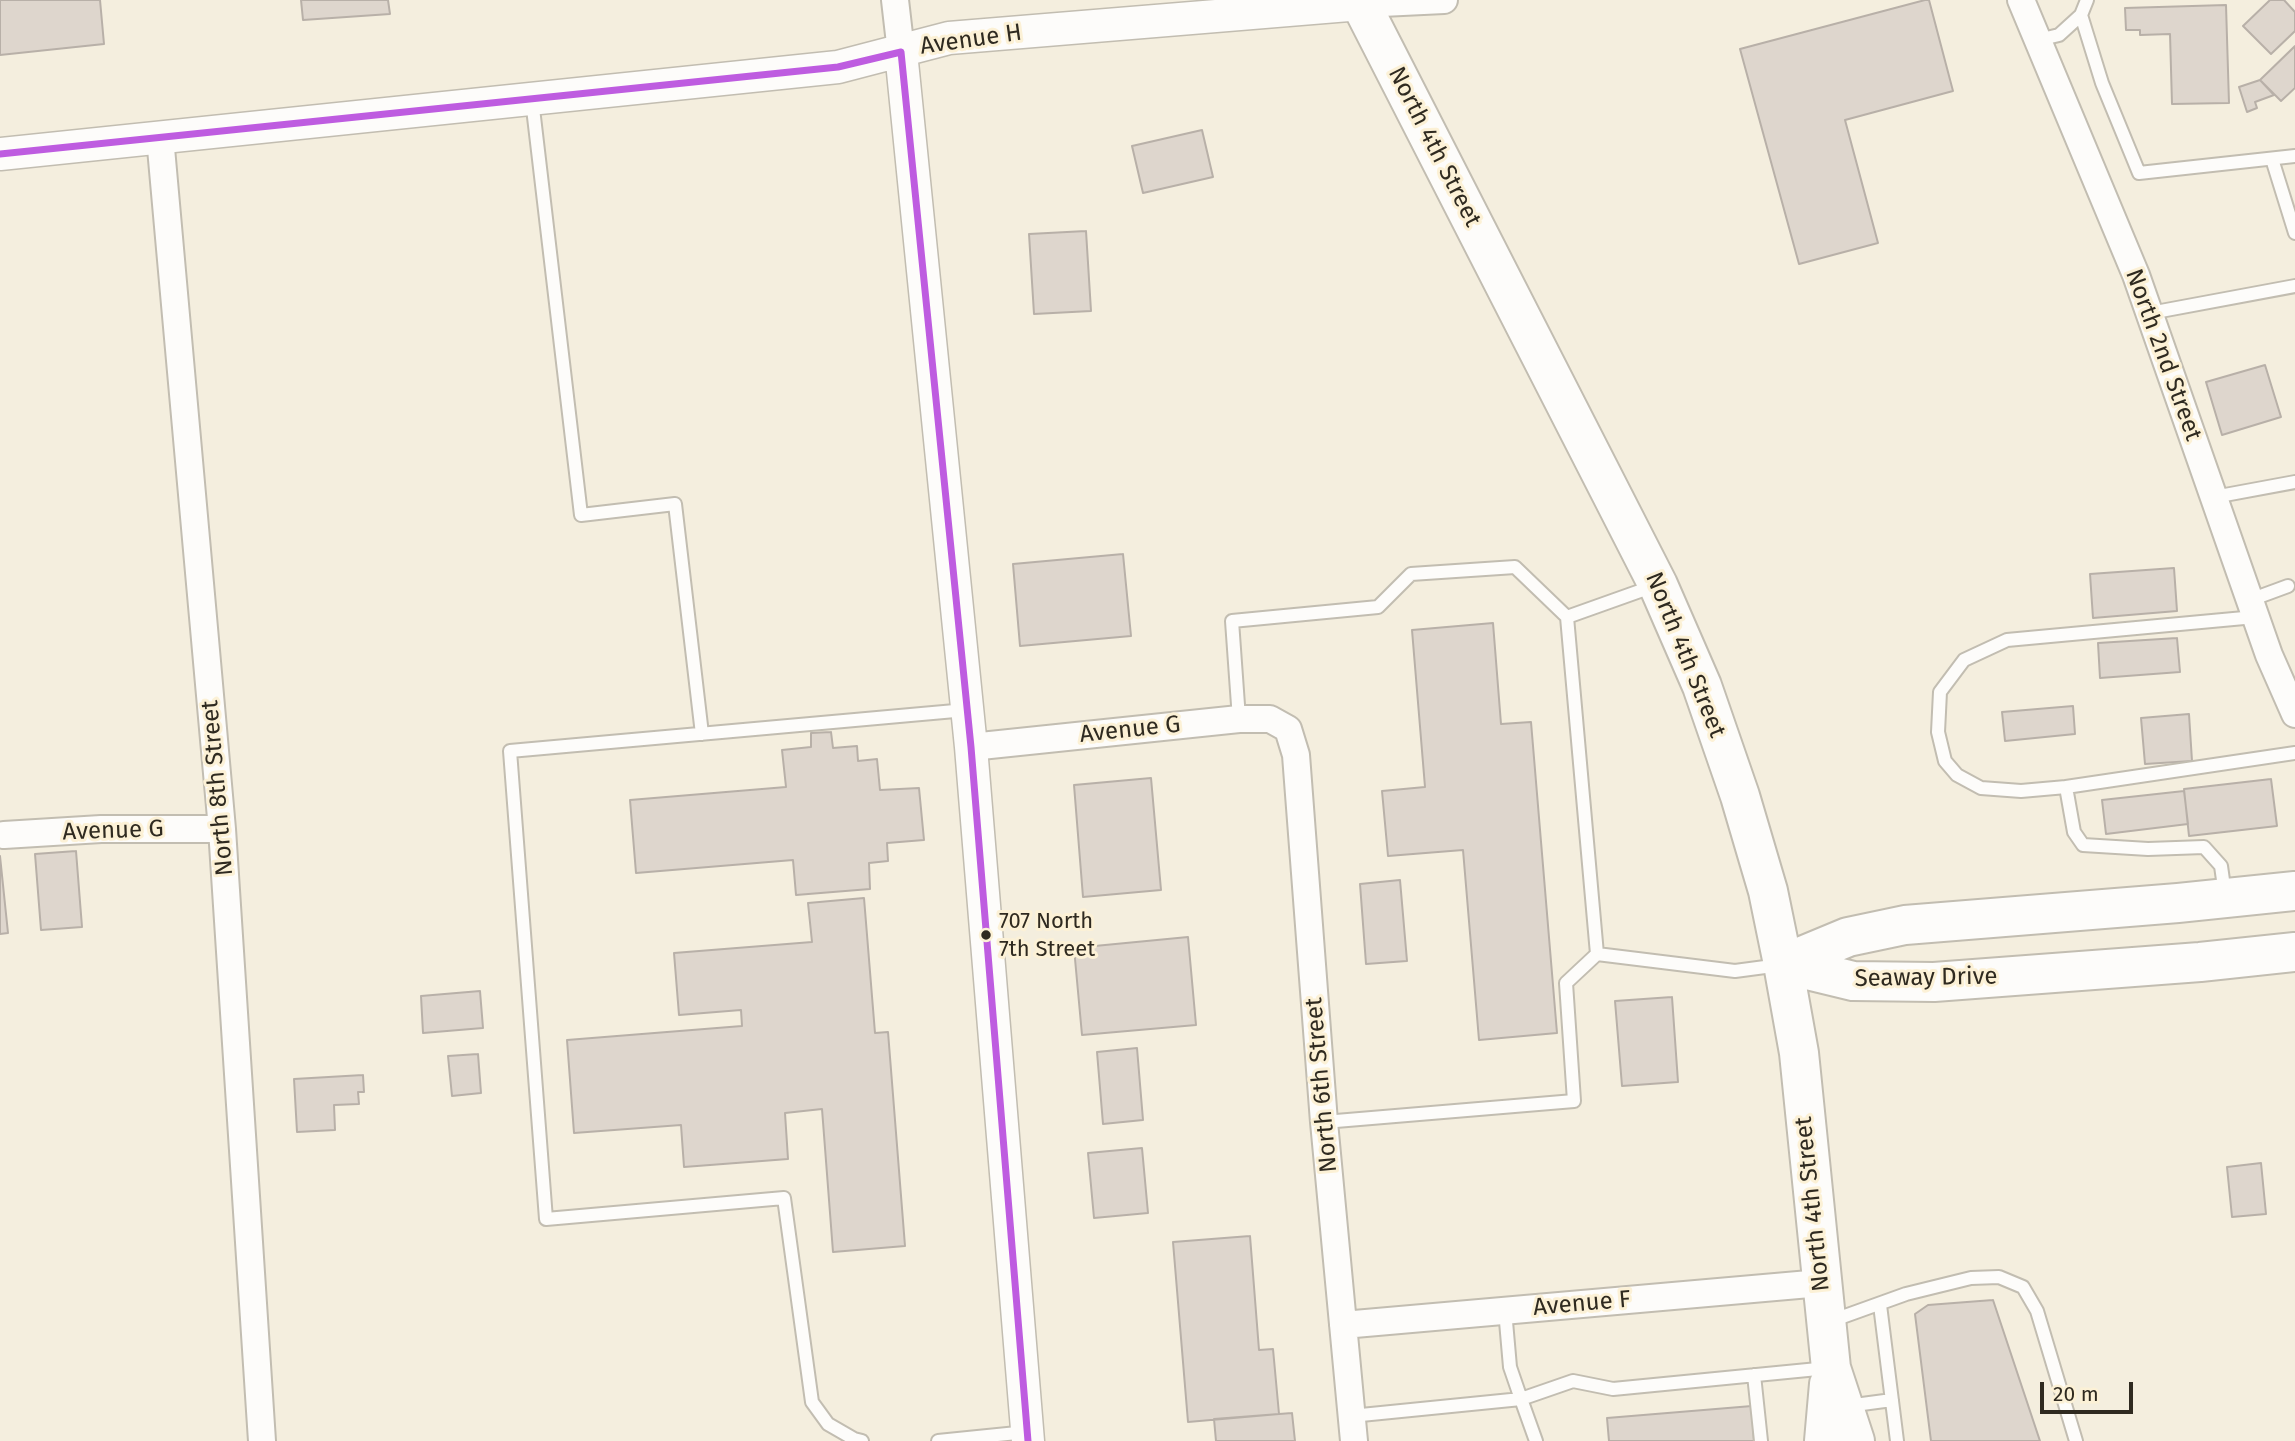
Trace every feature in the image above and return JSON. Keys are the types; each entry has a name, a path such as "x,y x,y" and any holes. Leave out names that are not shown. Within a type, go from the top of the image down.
{"main road":[{"name":"North 4th Street","path":"1360,2 1658,585 1702,686 1740,796 1768,891 1799,1052 1831,1368 1849,1424"},
{"name":"Seaway Drive","path":"1783,964 1848,937 1905,925 2295,891"},
{"name":"Seaway Drive","path":"1783,964 1853,981 1934,982 2295,952"},
{"name":"North 4th Street","path":"1824,1441 1831,1368"}],"street":[{"path":"895,0 971,747 1028,1437"},
{"name":"Avenue H","path":"0,154 838,67 949,38 1250,7 1444,0"},
{"name":"North 2nd Street","path":"2021,0 2136,275 2252,609 2294,711"},
{"name":"North 8th Street","path":"160,137 222,828 262,1441"},
{"name":"Avenue G","path":"971,747 1239,719 1270,719 1288,729"},
{"name":"North 6th Street","path":"1288,729 1296,755 1324,1122 1353,1428"},
{"name":"Avenue G","path":"4,835 101,829 222,828"},
{"name":"Avenue F","path":"1343,1325 1821,1283"}],"lane":[{"path":"2038,40 2059,35 2081,15 2087,0"},
{"path":"2081,15 2102,83 2139,173 2295,156"},
{"path":"532,99 581,515 675,504 702,734"},
{"path":"2272,159 2295,233"},
{"path":"2150,313 2295,286"},
{"path":"2214,497 2295,482"},
{"path":"1239,719 1232,621 1378,607 1411,574 1515,567 1566,617 1597,954"},
{"path":"1566,617 1658,585"},
{"path":"2288,586 2252,609 2007,640 1964,660 1940,692 1938,732 1945,761 1957,775 1981,789 2021,791 2066,787 2295,753"},
{"path":"863,1441 854,1439 828,1424 812,1402 784,1198 546,1219 510,751 967,710"},
{"path":"2066,787 2074,832 2083,845 2148,849 2204,847 2221,866 2226,898"},
{"path":"1597,954 1735,971 1783,964"},
{"path":"1324,1122 1574,1101 1566,983 1597,954"},
{"path":"1825,1323 1906,1294 1971,1278 1999,1277 2022,1287 2036,1311 2076,1441"},
{"path":"1880,1305 1897,1441"},
{"path":"1505,1310 1510,1367 1536,1441"},
{"path":"1353,1428 1521,1399 1573,1381 1612,1389 1831,1368"},
{"path":"1755,1375 1761,1441"},
{"path":"1849,1424 1892,1400"},
{"path":"938,1441 1028,1437"}],"building":[{"path":"0,0 100,0 104,44 0,55"},
{"path":"301,0 388,0 390,14 303,20"},
{"path":"1929,0 1953,91 1845,120 1878,243 1799,264 1740,49"},
{"path":"2270,0 2284,0 2295,12 2295,31 2271,54 2243,26"},
{"path":"2226,5 2229,103 2172,104 2170,34 2140,35 2140,30 2126,30 2125,8"},
{"path":"2295,46 2295,88 2281,101 2260,80"},
{"path":"2260,80 2274,95 2255,102 2257,108 2247,112 2239,87"},
{"path":"1202,130 1213,177 1143,193 1132,146"},
{"path":"1086,231 1091,311 1034,314 1029,234"},
{"path":"2265,365 2281,417 2222,435 2206,382"},
{"path":"1123,554 1131,636 1020,646 1013,564"},
{"path":"2174,568 2177,611 2093,618 2090,574"},
{"path":"1493,623 1501,724 1531,722 1557,1033 1479,1040 1463,850 1388,856 1382,791 1425,787 1412,630"},
{"path":"2177,638 2180,672 2100,678 2098,643"},
{"path":"2073,706 2075,734 2005,741 2002,712"},
{"path":"2189,714 2192,761 2145,764 2141,718"},
{"path":"831,732 833,748 857,746 858,761 877,759 880,790 919,788 924,840 887,843 888,861 869,863 870,889 796,895 793,860 636,873 630,800 786,787 782,750 811,747 811,733"},
{"path":"1151,778 1161,890 1083,897 1074,785"},
{"path":"2271,779 2277,826 2189,836 2184,789"},
{"path":"2184,791 2188,824 2106,834 2102,800"},
{"path":"76,851 82,927 41,930 35,854"},
{"path":"0,856 8,933 0,934"},
{"path":"1400,880 1407,961 1366,964 1360,884"},
{"path":"864,898 875,1033 888,1032 905,1246 833,1252 822,1109 785,1113 788,1159 684,1167 681,1125 574,1133 567,1040 742,1026 741,1010 679,1015 674,953 812,942 808,903"},
{"path":"1188,937 1196,1025 1082,1035 1074,948"},
{"path":"480,991 483,1028 423,1033 421,996"},
{"path":"1672,997 1678,1082 1622,1086 1615,1001"},
{"path":"1137,1048 1143,1120 1103,1124 1097,1052"},
{"path":"478,1054 481,1093 452,1096 448,1056"},
{"path":"363,1075 364,1092 358,1092 359,1104 334,1105 335,1130 297,1132 294,1079"},
{"path":"1142,1148 1148,1213 1094,1218 1088,1153"},
{"path":"2261,1163 2266,1214 2232,1217 2227,1167"},
{"path":"1250,1236 1259,1350 1273,1349 1279,1414 1188,1422 1173,1242"},
{"path":"1993,1300 2040,1441 1931,1441 1915,1314 1928,1305"},
{"path":"1752,1406 1754,1441 1609,1441 1607,1418"},
{"path":"1292,1413 1295,1441 1216,1441 1214,1419"}],"transit line":[{"path":"0,154 838,67 901,52 971,747 1028,1441"}],"place":[{"name":"707 North 7th Street","path":"986,935"}]}
